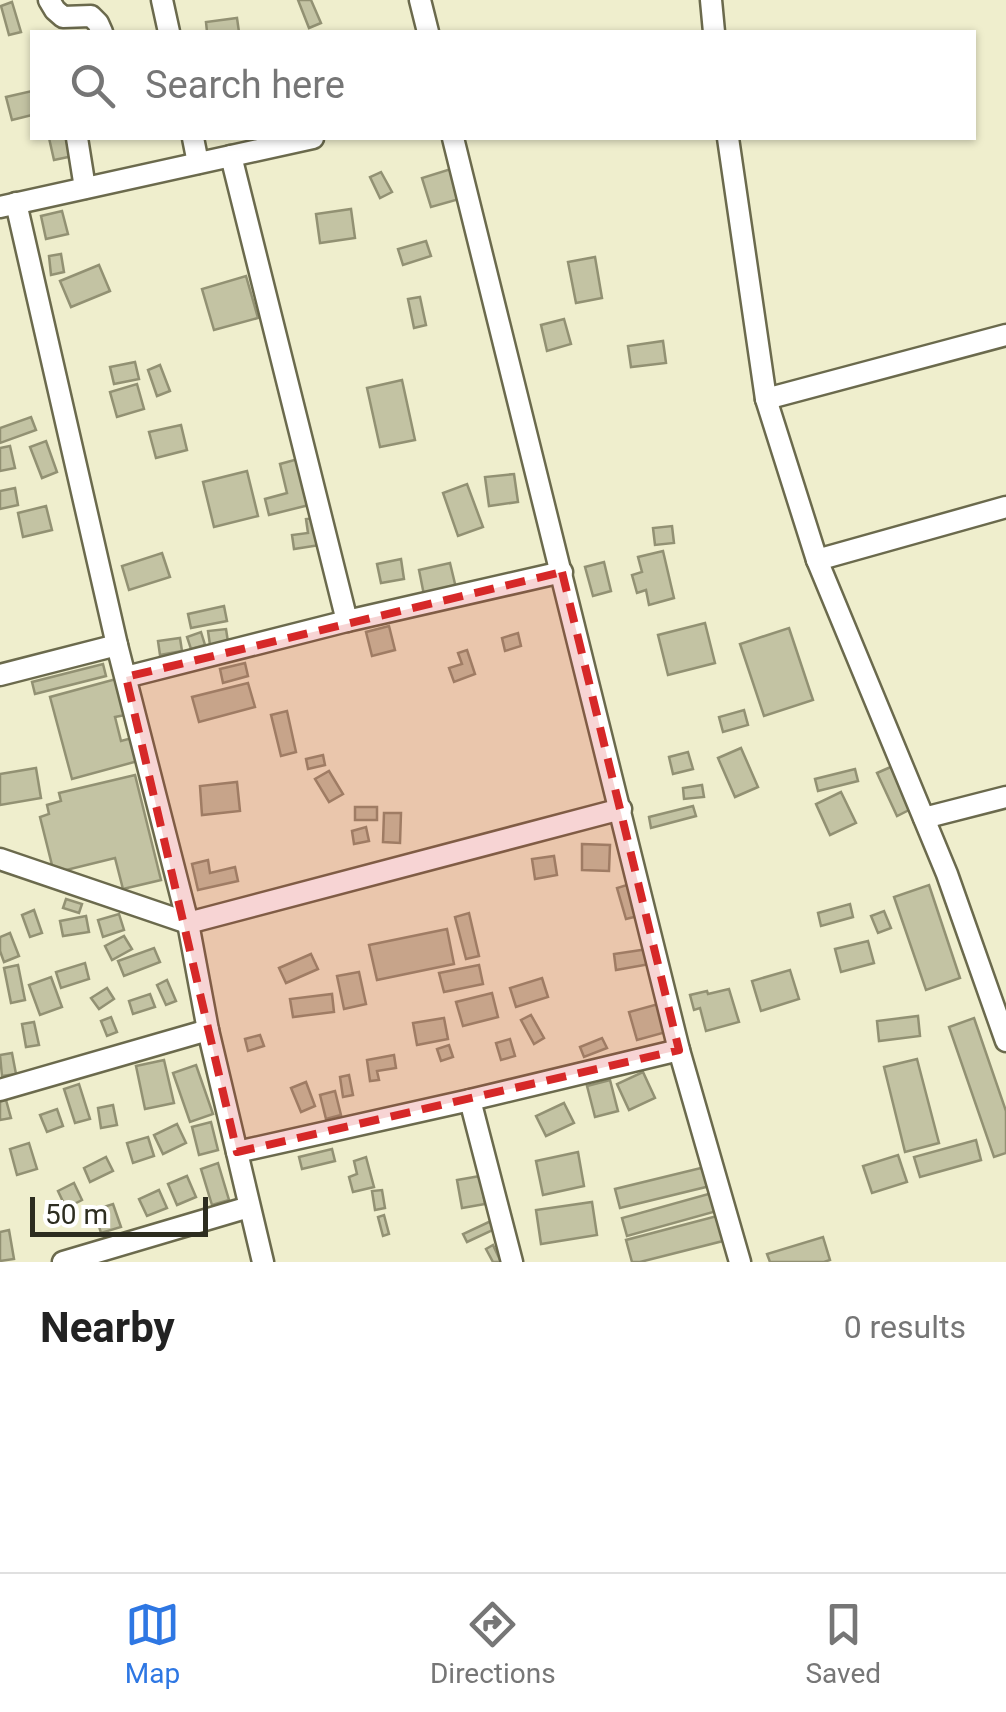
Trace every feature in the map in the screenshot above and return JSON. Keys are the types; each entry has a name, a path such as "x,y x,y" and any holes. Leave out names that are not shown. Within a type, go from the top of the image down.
{"street":[{"path":"49,0 62,17 90,16 101,30"},
{"path":"162,0 169,30"},
{"path":"420,0 428,30"},
{"path":"710,0 714,30"},
{"path":"78,140 84,188"},
{"path":"192,140 198,162"},
{"path":"263,1262 208,1030 188,923 8,205 304,140"},
{"path":"454,140 679,1050 740,1262"},
{"path":"728,140 766,399 818,560 948,874 1006,1040"},
{"path":"231,156 346,621"},
{"path":"766,399 1006,336"},
{"path":"818,560 1006,507"},
{"path":"126,677 562,572"},
{"path":"0,674 117,645"},
{"path":"924,818 1006,797"},
{"path":"0,859 188,923 621,808"},
{"path":"0,1090 208,1030"},
{"path":"237,1152 679,1050"},
{"path":"470,1100 512,1262"},
{"path":"63,1262 249,1207"}],"highlighted area":[{"path":"562,572 679,1050 237,1152 126,677"}],"building":[{"path":"298,0 311,0 321,23 309,28"},
{"path":"12,2 21,32 9,35 1,6"},
{"path":"237,18 239,30 207,30 206,22"},
{"path":"30,91 30,116 12,120 6,97"},
{"path":"49,140 69,140 73,156 54,160"},
{"path":"454,168 463,198 431,207 422,178"},
{"path":"381,172 392,192 380,198 370,177"},
{"path":"351,209 355,238 320,243 316,214"},
{"path":"62,211 68,234 46,239 41,216"},
{"path":"426,241 431,256 403,265 398,249"},
{"path":"61,254 64,272 51,275 49,256"},
{"path":"595,257 602,298 576,303 568,262"},
{"path":"99,265 110,291 71,307 60,281"},
{"path":"246,276 258,318 214,330 202,289"},
{"path":"420,297 426,325 414,328 408,299"},
{"path":"564,319 571,344 547,351 541,325"},
{"path":"663,341 666,363 631,367 628,346"},
{"path":"135,362 139,379 114,384 110,367"},
{"path":"160,365 170,391 157,396 148,370"},
{"path":"402,380 415,440 380,447 367,388"},
{"path":"137,384 144,409 117,417 110,392"},
{"path":"31,417 36,430 0,443 0,428"},
{"path":"181,425 187,450 156,458 149,432"},
{"path":"46,441 57,472 42,478 30,447"},
{"path":"10,446 15,468 0,471 0,448"},
{"path":"298,459 309,505 269,515 265,499 287,493 280,464"},
{"path":"247,471 258,516 214,527 203,482"},
{"path":"514,474 518,502 489,506 485,477"},
{"path":"467,484 483,527 458,536 443,493"},
{"path":"15,488 18,505 0,509 0,491"},
{"path":"46,506 52,530 23,537 18,513"},
{"path":"316,518 320,545 294,549 292,535 308,533 306,519"},
{"path":"672,526 674,543 655,545 653,528"},
{"path":"663,551 674,598 649,605 646,590 637,593 632,575 642,572 638,557"},
{"path":"162,553 170,577 129,590 122,566"},
{"path":"401,559 404,579 381,583 377,564"},
{"path":"604,562 611,591 593,596 585,567"},
{"path":"450,563 456,588 424,595 419,570"},
{"path":"224,606 227,621 191,628 188,614"},
{"path":"705,623 715,663 668,675 658,635"},
{"path":"389,626 395,650 372,656 366,632"},
{"path":"789,628 813,700 764,716 740,644"},
{"path":"226,629 228,642 210,645 208,631"},
{"path":"201,632 205,645 191,649 187,637"},
{"path":"518,633 521,646 505,651 502,638"},
{"path":"180,638 182,651 160,655 158,641"},
{"path":"467,650 475,674 454,682 449,668 462,664 458,653"},
{"path":"245,663 248,676 223,683 220,669"},
{"path":"103,664 106,676 35,694 32,682"},
{"path":"116,679 125,715 115,717 121,741 132,738 138,761 72,779 50,697"},
{"path":"248,683 255,707 199,722 192,697"},
{"path":"744,710 748,725 723,732 719,717"},
{"path":"287,711 296,752 281,756 271,715"},
{"path":"741,748 758,787 735,797 718,758"},
{"path":"688,752 693,769 673,774 669,757"},
{"path":"323,755 325,765 308,769 306,759"},
{"path":"893,766 913,808 897,816 877,773"},
{"path":"36,768 41,798 0,805 0,774"},
{"path":"855,769 858,781 818,791 815,779"},
{"path":"329,771 343,794 329,802 315,779"},
{"path":"135,775 161,880 123,889 115,858 54,873 40,817 49,814 47,805 61,801 59,793"},
{"path":"237,782 240,811 202,815 200,786"},
{"path":"702,785 704,797 684,799 683,788"},
{"path":"841,792 856,823 830,835 816,804"},
{"path":"693,806 696,816 651,828 649,817"},
{"path":"355,807 377,807 377,820 355,820"},
{"path":"384,813 401,813 400,843 383,842"},
{"path":"366,827 369,841 354,844 352,831"},
{"path":"582,844 610,845 609,871 582,870"},
{"path":"554,856 557,875 535,879 532,859"},
{"path":"208,860 210,873 235,867 238,881 198,890 192,864"},
{"path":"630,884 638,916 626,919 617,888"},
{"path":"929,885 960,978 926,990 894,897"},
{"path":"66,899 82,904 79,913 63,908"},
{"path":"850,904 853,917 821,926 818,913"},
{"path":"34,910 42,933 30,937 22,915"},
{"path":"884,911 891,928 878,933 871,916"},
{"path":"469,913 479,956 466,959 455,917"},
{"path":"119,914 124,930 103,937 98,920"},
{"path":"86,916 89,932 63,936 60,921"},
{"path":"447,929 454,964 377,980 369,945"},
{"path":"10,933 19,956 4,962 0,937"},
{"path":"124,936 132,949 112,960 105,946"},
{"path":"868,941 874,963 841,972 835,949"},
{"path":"154,948 160,962 124,976 118,961"},
{"path":"648,949 650,964 616,970 614,954"},
{"path":"311,954 318,969 286,983 279,968"},
{"path":"85,963 89,979 61,988 56,972"},
{"path":"18,965 25,1000 11,1003 4,968"},
{"path":"479,965 483,984 444,992 439,973"},
{"path":"790,970 799,999 761,1011 752,981"},
{"path":"359,972 366,1004 344,1009 337,976"},
{"path":"51,977 62,1007 40,1015 29,985"},
{"path":"542,978 548,997 516,1007 510,988"},
{"path":"167,980 176,1001 166,1005 157,985"},
{"path":"107,988 114,999 99,1009 91,998"},
{"path":"729,989 739,1022 706,1031 700,1008 694,1010 690,995"},
{"path":"492,993 498,1017 463,1026 456,1002"},
{"path":"150,994 155,1007 133,1014 129,1001"},
{"path":"332,994 334,1012 293,1017 290,999"},
{"path":"662,1003 670,1031 637,1040 629,1012"},
{"path":"531,1015 544,1038 534,1044 521,1020"},
{"path":"918,1016 920,1036 879,1041 877,1021"},
{"path":"111,1017 117,1032 107,1036 101,1021"},
{"path":"444,1018 448,1039 417,1045 413,1023"},
{"path":"974,1018 1006,1111 1006,1153 994,1157 949,1027"},
{"path":"34,1022 39,1045 26,1047 22,1024"},
{"path":"260,1035 264,1046 248,1051 245,1039"},
{"path":"602,1038 607,1048 584,1057 580,1047"},
{"path":"510,1039 515,1056 501,1060 496,1043"},
{"path":"449,1045 453,1057 441,1061 437,1049"},
{"path":"12,1053 16,1074 2,1076 0,1055"},
{"path":"394,1055 396,1068 377,1071 379,1080 370,1081 367,1060"},
{"path":"917,1059 939,1143 905,1152 884,1067"},
{"path":"164,1060 174,1103 145,1109 136,1066"},
{"path":"196,1065 213,1114 190,1122 173,1073"},
{"path":"643,1072 655,1098 629,1110 617,1084"},
{"path":"349,1075 353,1095 343,1097 340,1077"},
{"path":"610,1080 618,1111 595,1117 587,1086"},
{"path":"306,1082 315,1106 301,1112 291,1088"},
{"path":"79,1084 90,1119 75,1123 64,1089"},
{"path":"335,1091 341,1115 326,1119 320,1095"},
{"path":"6,1100 11,1118 0,1120 0,1101"},
{"path":"564,1103 574,1123 546,1136 536,1116"},
{"path":"113,1105 117,1125 101,1128 98,1108"},
{"path":"57,1109 63,1126 47,1132 40,1115"},
{"path":"211,1122 218,1150 199,1155 192,1127"},
{"path":"177,1124 186,1143 163,1154 154,1135"},
{"path":"148,1137 154,1156 133,1163 127,1143"},
{"path":"976,1140 981,1160 920,1177 914,1157"},
{"path":"29,1143 37,1169 17,1175 10,1149"},
{"path":"332,1149 335,1161 302,1169 299,1157"},
{"path":"578,1152 584,1186 543,1195 536,1161"},
{"path":"898,1155 907,1182 872,1193 863,1166"},
{"path":"106,1157 113,1171 90,1182 84,1168"},
{"path":"366,1157 374,1187 353,1192 349,1177 357,1174 354,1161"},
{"path":"218,1163 229,1200 212,1205 201,1169"},
{"path":"705,1167 710,1186 620,1208 615,1189"},
{"path":"187,1176 196,1197 177,1205 168,1184"},
{"path":"480,1176 485,1204 462,1208 457,1180"},
{"path":"74,1183 82,1200 66,1208 58,1191"},
{"path":"159,1190 167,1208 147,1216 139,1199"},
{"path":"382,1190 385,1208 375,1210 372,1191"},
{"path":"712,1193 717,1211 627,1236 622,1218"},
{"path":"592,1202 597,1235 541,1244 536,1210"},
{"path":"113,1204 121,1227 101,1233 94,1210"},
{"path":"384,1215 389,1234 383,1236 378,1217"},
{"path":"717,1216 723,1241 632,1262 626,1240"},
{"path":"491,1221 495,1229 467,1242 463,1234"},
{"path":"9,1230 14,1259 0,1261 0,1232"},
{"path":"823,1237 830,1260 770,1262 767,1254"},
{"path":"493,1245 501,1262 493,1262 486,1249"}]}
